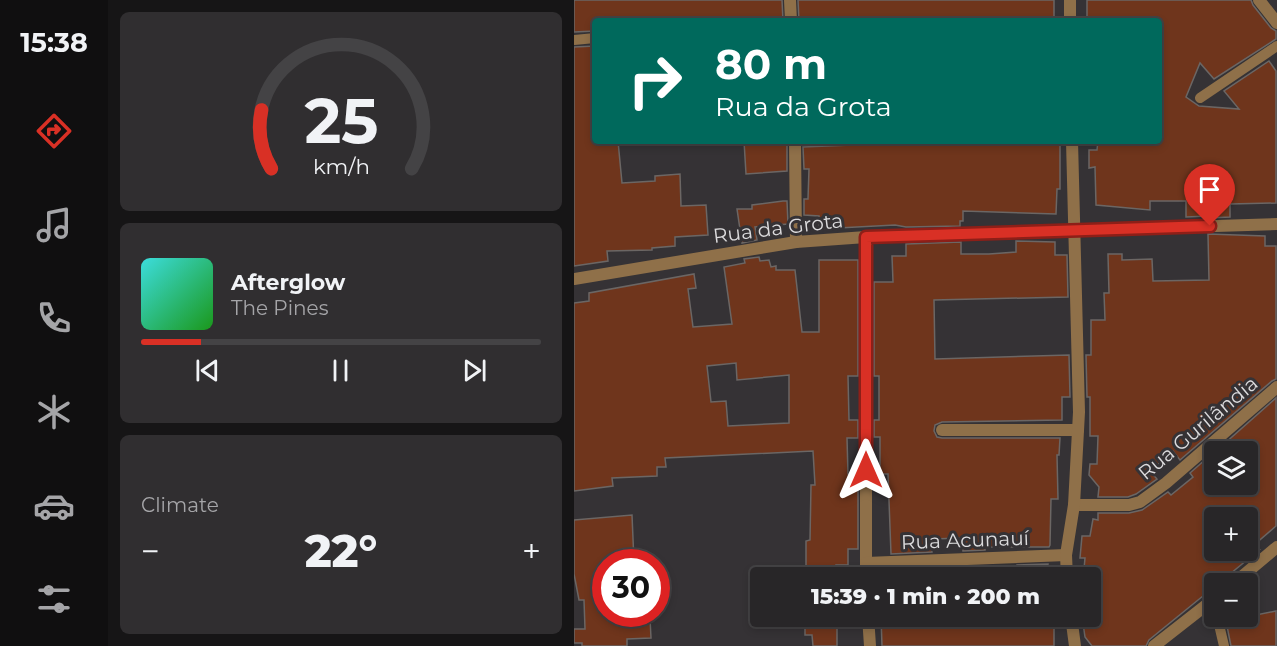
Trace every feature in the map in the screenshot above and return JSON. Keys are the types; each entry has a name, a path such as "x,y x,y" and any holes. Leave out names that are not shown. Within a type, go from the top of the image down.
{"street":[{"path":"790,0 790,18"},
{"path":"1070,0 1070,18"},
{"path":"1259,0 1276,21"},
{"path":"795,144 796,242"},
{"path":"1067,567 1066,555 1074,505 1078,430 1076,230 1072,144"},
{"name":"Rua da Grota","path":"574,279 796,242 866,237 1276,224"},
{"path":"866,237 866,567"},
{"name":"Rua Gurilândia","path":"1074,505 1129,505 1140,502 1166,483 1276,387"},
{"path":"942,430 1078,430"},
{"path":"1246,573 1276,547"},
{"name":"Rua Acunauí","path":"866,563 1066,555"},
{"path":"1153,646 1204,608"},
{"path":"869,627 870,646"},
{"path":"1072,627 1075,646"}],"lane":[{"path":"574,40 592,38"},
{"path":"1200,98 1276,46"},
{"path":"1220,627 1224,646"}],"building":[{"path":"574,0 782,0 783,18 592,18 592,31 574,32"},
{"path":"798,0 1054,0 1054,18 799,18"},
{"path":"1087,0 1251,0 1271,28 1276,31 1276,39 1214,79 1200,63 1186,97 1199,106 1239,109 1224,91 1269,61 1276,71 1276,203 1230,204 1230,217 1208,218 1208,216 1186,217 1186,201 1150,201 1150,210 1096,205 1095,167 1089,168 1089,150 1097,150 1098,144 1162,144 1162,18 1087,18"},
{"path":"592,46 592,144 618,144 622,183 655,181 655,176 680,174 681,206 706,205 708,235 675,237 675,246 652,248 652,250 607,251 608,261 574,266 574,47"},
{"path":"744,144 787,144 787,171 746,174"},
{"path":"878,144 1060,144 1060,189 1057,189 1056,214 963,211 963,221 960,221 960,226 906,227 895,225 819,229 819,216 804,215 804,199 808,199 809,169 804,169 803,147"},
{"path":"787,201 788,224 755,227 757,240 742,243 737,209 752,209 752,205"},
{"path":"1208,234 1265,236 1265,246 1276,246 1276,379 1180,460 1173,451 1150,471 1157,479 1136,494 1128,497 1098,497 1099,487 1089,475 1090,464 1097,464 1098,436 1090,436 1090,397 1087,397 1086,355 1091,355 1091,320 1105,320 1104,293 1109,293 1108,254 1122,254 1122,260 1152,259 1153,281 1209,280"},
{"path":"1016,241 1055,242 1055,255 1067,255 1068,297 934,300 935,359 1069,355 1070,397 1062,397 1062,420 942,422 935,425 934,431 937,437 942,438 1060,438 1059,455 1057,455 1058,499 1051,499 1050,545 1049,547 985,547 985,550 963,551 962,538 932,539 932,552 891,554 888,474 880,474 880,437 874,437 874,420 879,420 879,376 874,376 874,282 893,282 892,256 906,256 906,244 961,242 961,254 989,254 1016,252"},
{"path":"759,257 760,261 769,260 771,267 776,266 776,270 795,270 802,332 819,332 819,260 858,260 858,376 848,376 849,420 858,420 858,438 847,438 848,474 858,474 858,549 848,549 848,565 806,567 806,541 810,540 811,485 815,485 813,451 665,458 666,467 657,467 657,476 612,478 613,486 574,491 574,303 589,301 589,293 694,274 696,288 688,289 693,327 732,324 724,267 745,263 744,259","holes":["736,363 737,380 789,375 789,423 728,426 726,401 711,402 707,366"]},
{"path":"1276,398 1276,526 1258,541 1258,507 1204,507 1204,561 1246,561 1231,573 1204,573 1204,595 1149,640 1146,646 1092,646 1085,637 1084,627 1101,627 1101,567 1084,567 1085,558 1080,558 1082,536 1090,536 1093,519 1098,520 1098,513 1129,513 1142,510 1168,492 1171,495 1193,477 1190,473 1204,461 1204,495 1258,495 1258,441 1227,441"},
{"path":"632,515 633,549 592,549 592,627 650,627 651,638 627,639 627,646 582,646 582,643 574,643 574,629 585,629 584,600 579,600 574,574 574,520"},
{"path":"1048,564 1048,567 1017,567 1017,565"},
{"path":"1276,611 1276,646 1231,646 1227,627 1258,627 1258,615"},
{"path":"805,627 837,627 837,646 813,646 812,635 805,635"},
{"path":"881,627 1054,627 1054,646 882,646"}],"route":[{"path":"866,470 866,237 1210,226"}]}
